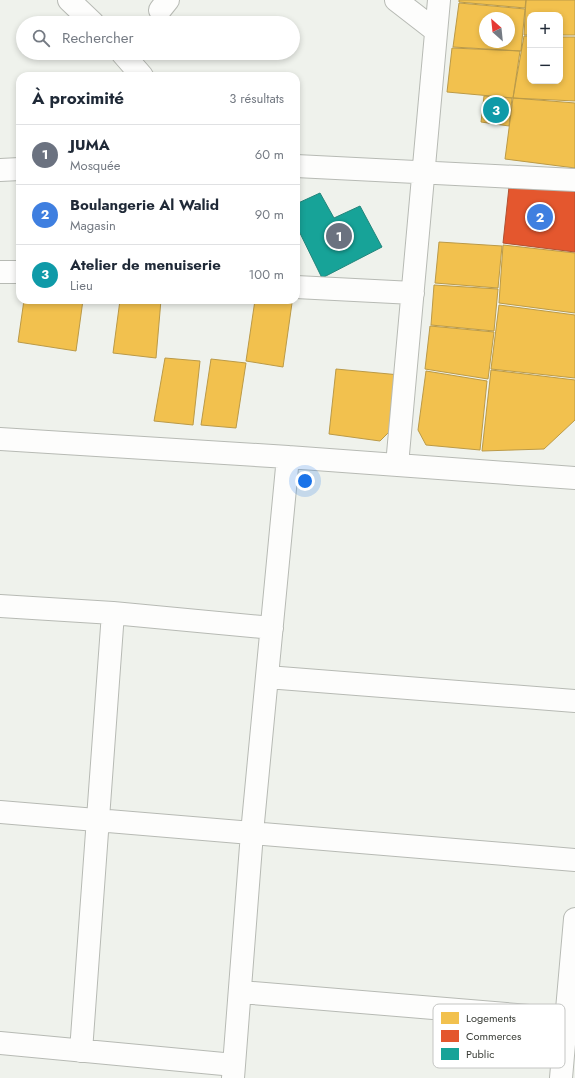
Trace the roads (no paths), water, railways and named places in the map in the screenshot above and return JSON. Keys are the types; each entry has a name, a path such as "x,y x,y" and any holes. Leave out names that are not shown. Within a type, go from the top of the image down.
{"street":[{"path":"69,0 86,16"},
{"path":"396,0 436,31"},
{"path":"397,465 439,0"},
{"path":"128,60 139,72"},
{"path":"300,166 575,180"},
{"path":"0,170 16,169"},
{"path":"0,272 16,272"},
{"path":"300,287 413,293"},
{"path":"0,439 288,457 575,478"},
{"path":"0,1044 81,1051 233,1071 252,833 288,457"},
{"path":"0,606 112,613 272,628"},
{"path":"81,1051 112,613"},
{"path":"267,677 575,701"},
{"path":"0,812 575,860"},
{"path":"566,1065 566,1019 575,919"},
{"path":"240,992 433,1008"}],"place":[{"name":"Atelier de menuiserie","path":"496,110"},
{"name":"Boulangerie Al Walid","path":"540,217"},
{"name":"JUMA","path":"339,236"}]}
